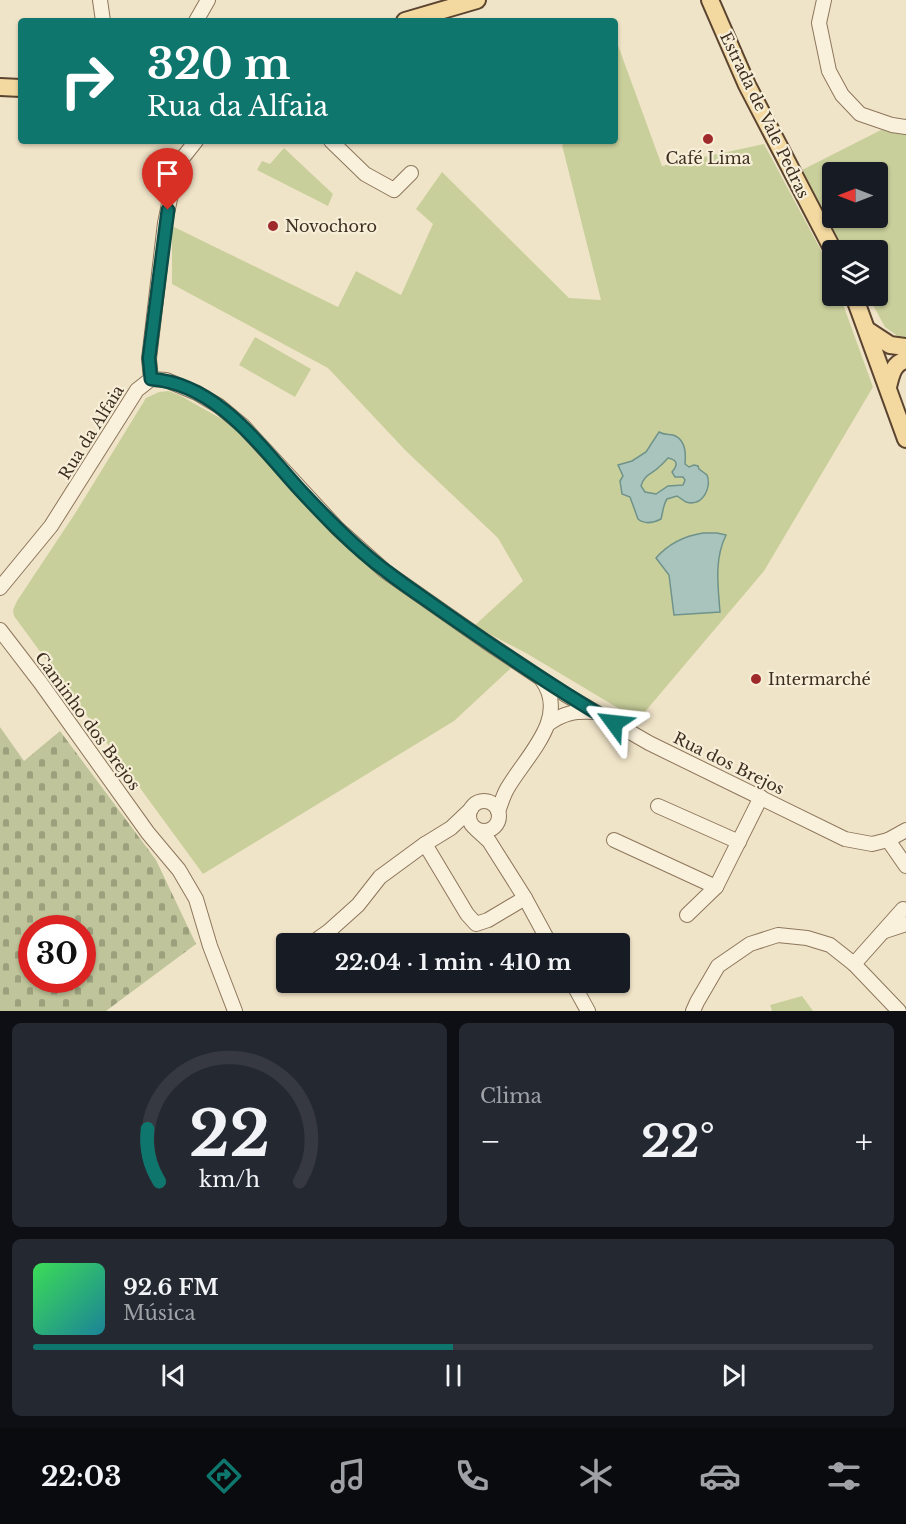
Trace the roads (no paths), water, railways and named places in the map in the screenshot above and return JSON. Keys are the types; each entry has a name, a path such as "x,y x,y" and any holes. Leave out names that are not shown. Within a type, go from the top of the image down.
{"main road":[{"path":"415,18 477,0"},
{"name":"Estrada de Vale Pedras","path":"713,3 747,86 828,240"},
{"path":"0,87 18,88"},
{"path":"858,306 906,439"},
{"path":"867,330 890,345 906,347"},
{"path":"888,387 893,369 906,360"}],"street":[{"path":"100,0 103,18"},
{"path":"198,18 208,0"},
{"path":"824,0 819,23 829,70 842,95 860,114 892,125 906,127"},
{"path":"151,379 149,358 165,223 177,165 194,144"},
{"path":"334,144 365,174 394,190 411,173"},
{"name":"Rua da Alfaia","path":"0,588 51,526 137,390 151,379"},
{"name":"Rua dos Brejos","path":"151,379 166,380 197,393 219,406 243,426 337,528 385,571 566,695 649,743 845,839 872,844 888,840 906,830"},
{"name":"Caminho dos Brejos","path":"0,630 148,833 210,946 235,1011"},
{"path":"539,676 548,688 556,713"},
{"path":"476,830 485,832 490,830 498,818 506,790 556,713 557,701 566,695"},
{"path":"556,713 576,711 597,713"},
{"path":"326,933 358,905 380,877 451,828 526,761"},
{"path":"687,915 716,887 761,797"},
{"path":"504,864 496,807 489,802 475,805 469,815 469,821 489,841 544,933"},
{"path":"658,806 739,842"},
{"path":"614,840 716,887"},
{"path":"888,840 906,866"},
{"path":"425,844 467,914 476,924 488,920 525,898"},
{"path":"854,964 905,910"},
{"path":"885,931 906,924"},
{"path":"693,1011 718,966 750,944 778,935 807,938 830,945 854,964 899,1011"},
{"path":"578,993 588,1011"}],"water":[{"path":"659,432 677,437 683,443 685,464 689,467 698,466 707,475 708,485 705,495 692,503 677,496 667,499 661,519 649,523 638,519 630,497 622,494 620,481 623,476 618,465 632,461 646,452","holes":["668,458 676,463 672,472 675,477 683,477 685,480 683,485 668,486 656,494 645,492 641,486 645,479"]},
{"path":"703,533 726,535 718,563 720,612 674,615 669,575 656,558 677,541"}],"place":[{"name":"Café Lima","path":"708,139"},
{"name":"Novochoro","path":"273,226"},
{"name":"Intermarché","path":"756,679"}]}
